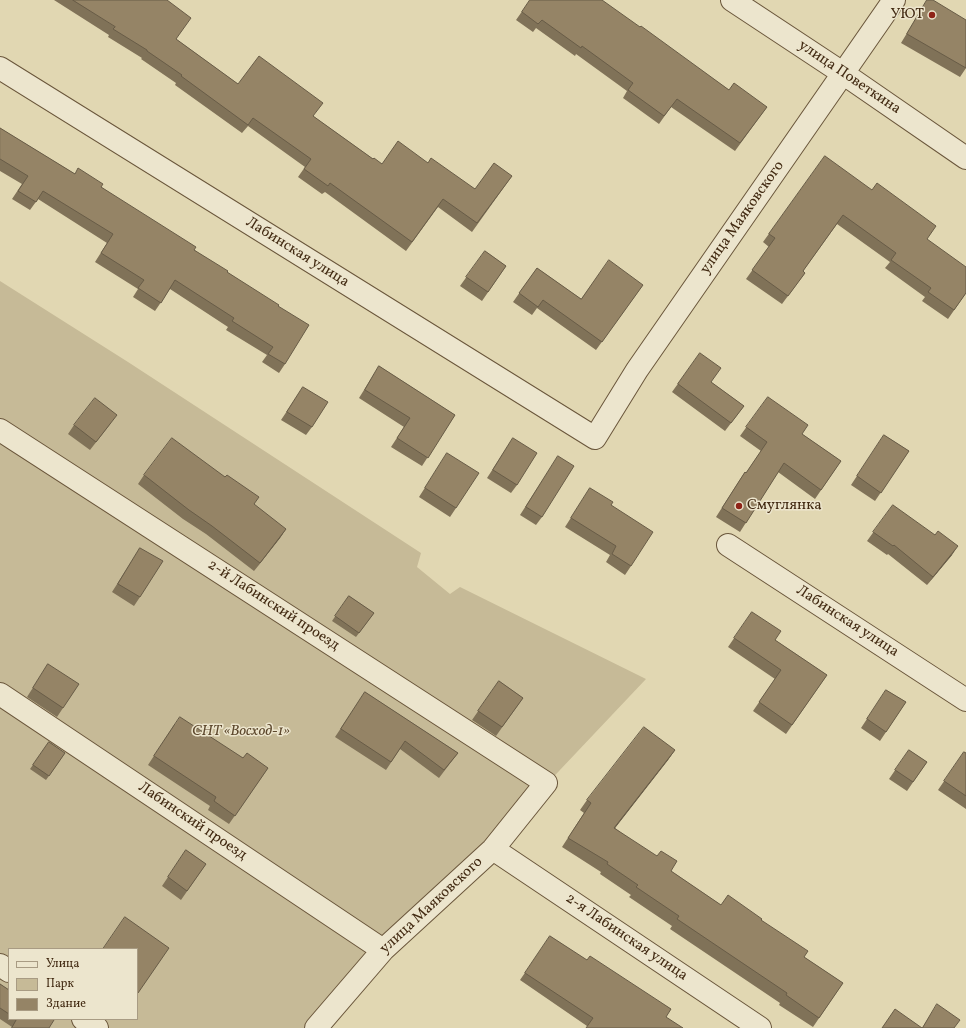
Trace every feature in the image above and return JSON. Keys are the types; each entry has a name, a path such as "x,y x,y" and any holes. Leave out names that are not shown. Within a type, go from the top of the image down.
{"street":[{"name":"улица Поветкина","path":"732,0 844,74 966,158"},
{"name":"улица Маяковского","path":"595,438 637,370 894,0"},
{"name":"Лабинская улица","path":"0,68 595,438"},
{"name":"2-й Лабинский проезд","path":"0,430 546,783"},
{"name":"Лабинская улица","path":"728,545 966,700"},
{"name":"Лабинский проезд","path":"0,694 383,950"},
{"name":"улица Маяковского","path":"316,1028 383,950 493,849 546,783"},
{"name":"2-я Лабинская улица","path":"493,849 760,1028"},
{"path":"85,1020 97,1028"}],"green space":[{"name":"СНТ «Восход-1»","path":"0,281 128,362 421,553 417,567 450,594 460,587 646,679 316,1028 0,1028"}],"building":[{"path":"73,0 167,0 191,18 176,39 238,84 259,56 323,103 313,116 382,164 398,141 428,163 431,158 475,189 494,163 512,176 477,223 443,199 412,242 330,183 328,186 304,169 311,159 253,118 248,125 147,50 113,29 115,27"},
{"path":"530,0 602,0 640,27 641,26 729,90 734,83 767,107 740,143 677,99 664,116 628,90 633,83 582,46 581,48 542,20 538,24 522,12"},
{"path":"927,0 933,0 966,20 966,68 907,34"},
{"path":"0,128 75,174 78,168 103,184 101,187 196,247 194,250 309,325 285,364 268,354 273,347 232,321 234,318 175,280 161,303 138,288 144,280 101,253 113,234 43,191 36,202 18,191 28,176 0,159"},
{"path":"825,156 872,190 877,183 936,226 927,239 966,267 966,293 954,310 928,292 931,288 891,260 896,253 843,215 803,271 805,273 788,296 752,270 775,238 769,234"},
{"path":"485,251 506,266 488,292 466,277"},
{"path":"609,260 643,285 602,342 543,300 538,307 519,293 537,268 581,299"},
{"path":"700,353 721,368 711,382 744,406 731,423 678,384"},
{"path":"379,366 455,415 428,458 397,438 410,418 365,390"},
{"path":"303,387 328,402 312,427 287,412"},
{"path":"768,397 808,425 802,434 841,461 821,490 784,463 746,523 722,508 745,472 746,473 767,442 746,427"},
{"path":"95,398 117,415 96,442 74,425"},
{"path":"884,435 909,451 881,493 857,476"},
{"path":"172,438 225,477 227,475 259,497 254,504 286,529 260,563 144,475"},
{"path":"513,438 537,453 517,485 493,470"},
{"path":"447,453 479,473 456,508 425,488"},
{"path":"558,456 574,466 542,517 526,507"},
{"path":"590,488 613,502 611,505 653,532 631,566 612,554 616,546 571,518"},
{"path":"893,505 935,535 938,531 958,546 933,577 894,545 893,546 873,532"},
{"path":"140,548 163,561 140,597 118,584"},
{"path":"349,596 374,613 359,633 335,616"},
{"path":"752,612 781,631 775,640 827,675 792,725 759,702 781,670 734,638"},
{"path":"48,664 79,684 63,708 33,688"},
{"path":"499,681 523,698 502,727 478,711"},
{"path":"886,690 906,702 886,732 867,719"},
{"path":"365,692 458,753 444,770 405,741 391,762 341,729"},
{"path":"180,717 243,758 247,753 268,768 235,816 214,801 216,797 154,756"},
{"path":"644,727 675,750 614,828 657,856 661,851 677,861 671,871 721,905 728,895 762,919 761,920 808,951 804,957 843,983 819,1018 786,995 787,993 677,919 679,916 636,887 638,885 607,864 608,862 568,838 591,803 587,800"},
{"path":"49,742 65,753 49,776 33,765"},
{"path":"909,750 927,762 913,782 895,770"},
{"path":"964,752 966,753 966,796 944,781"},
{"path":"186,850 206,864 187,891 168,877"},
{"path":"125,917 169,948 138,993 138,948 104,948"},
{"path":"550,936 587,960 590,956 671,1009 666,1017 683,1028 586,1028 593,1018 525,973"},
{"path":"0,984 8,989 8,1013 0,1008"},
{"path":"937,1004 960,1020 954,1028 922,1028"},
{"path":"895,1009 922,1028 882,1028"},
{"path":"16,1020 54,1020 49,1028 12,1028"}],"place":[{"name":"УЮТ","path":"932,15"},
{"name":"Смуглянка","path":"739,506"}]}
